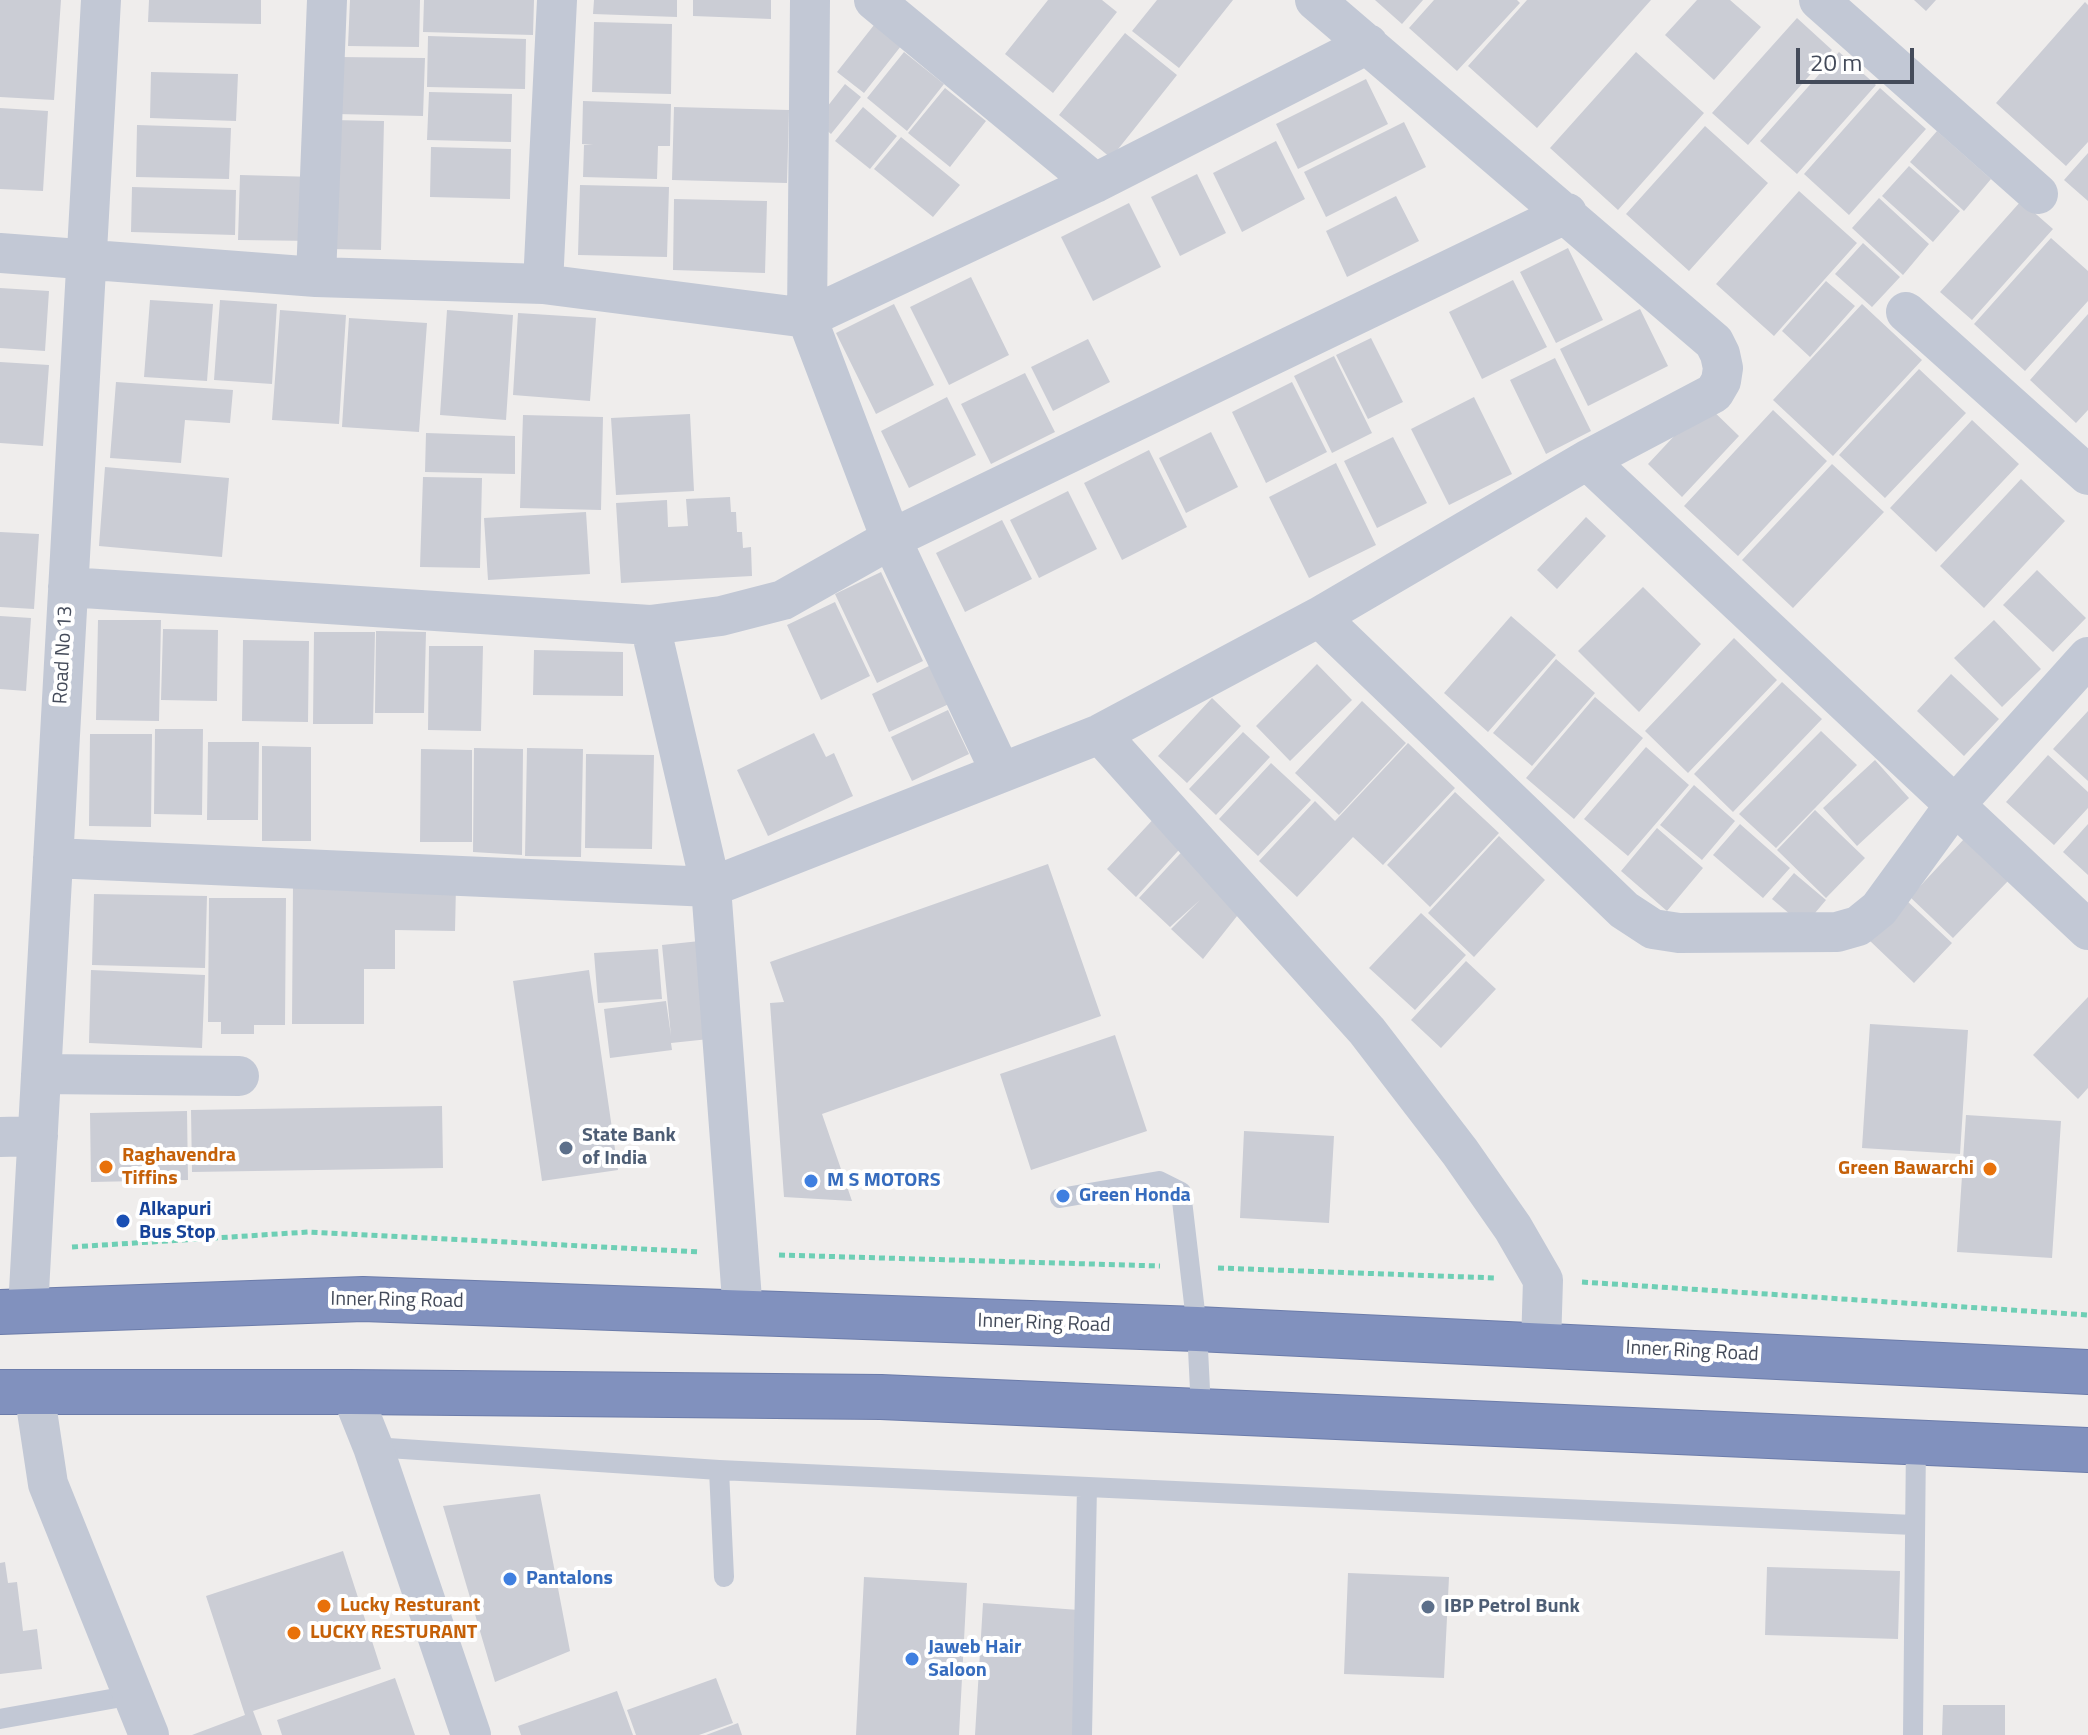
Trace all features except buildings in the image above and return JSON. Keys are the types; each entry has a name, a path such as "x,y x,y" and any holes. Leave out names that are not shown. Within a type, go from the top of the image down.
{"highway":[{"name":"Inner Ring Road","path":"14,1311 363,1299 1197,1329 2088,1372"},
{"path":"17,1392 881,1397 2088,1450"}],"street":[{"name":"Road No 13","path":"14,1311 32,1250 19,1136 41,1074 101,0"},
{"path":"316,277 327,0"},
{"path":"543,284 557,0"},
{"path":"810,0 807,318 891,539 1001,773"},
{"path":"874,0 1095,183"},
{"path":"53,858 711,887 1100,734 1319,617 1587,460 1714,393 1721,381 1723,368 1714,342 1315,0"},
{"path":"1819,0 2038,194"},
{"path":"0,253 316,277 543,284 807,318 1095,183 1368,44"},
{"path":"68,587 650,625 721,616 783,600 891,539 1567,213"},
{"path":"1906,312 2088,475"},
{"path":"1587,460 2088,930"},
{"path":"1319,617 1624,910 1653,929 1679,933 1837,932 1858,926 1879,909 1954,806 2088,657"},
{"path":"650,625 711,887 743,1313"},
{"path":"1100,734 1367,1031 1460,1152 1513,1228 1543,1280 1541,1345"},
{"path":"41,1074 239,1076"},
{"path":"17,1392 48,1484 149,1735"},
{"path":"351,1392 373,1447 471,1735"}],"lane":[{"path":"1060,1198 1159,1181 1181,1192 1197,1329 1201,1410"},
{"path":"1913,1735 1916,1442"},
{"path":"373,1447 719,1470 1913,1525"},
{"path":"719,1470 724,1577"},
{"path":"1082,1735 1087,1487"},
{"path":"0,1719 133,1695"}],"path":[{"path":"32,1250 309,1232 740,1254 1543,1280 2088,1315"}],"place":[{"name":"State Bank of India","path":"566,1148"},
{"name":"Raghavendra Tiffins","path":"106,1167"},
{"name":"Green Bawarchi","path":"1990,1169"},
{"name":"M S MOTORS","path":"811,1181"},
{"name":"Green Honda","path":"1063,1196"},
{"name":"Alkapuri Bus Stop","path":"123,1221"},
{"name":"Pantalons","path":"510,1579"},
{"name":"Lucky Resturant","path":"324,1606"},
{"name":"IBP Petrol Bunk","path":"1428,1607"},
{"name":"LUCKY RESTURANT","path":"294,1633"},
{"name":"Jaweb Hair Saloon","path":"912,1659"}]}
